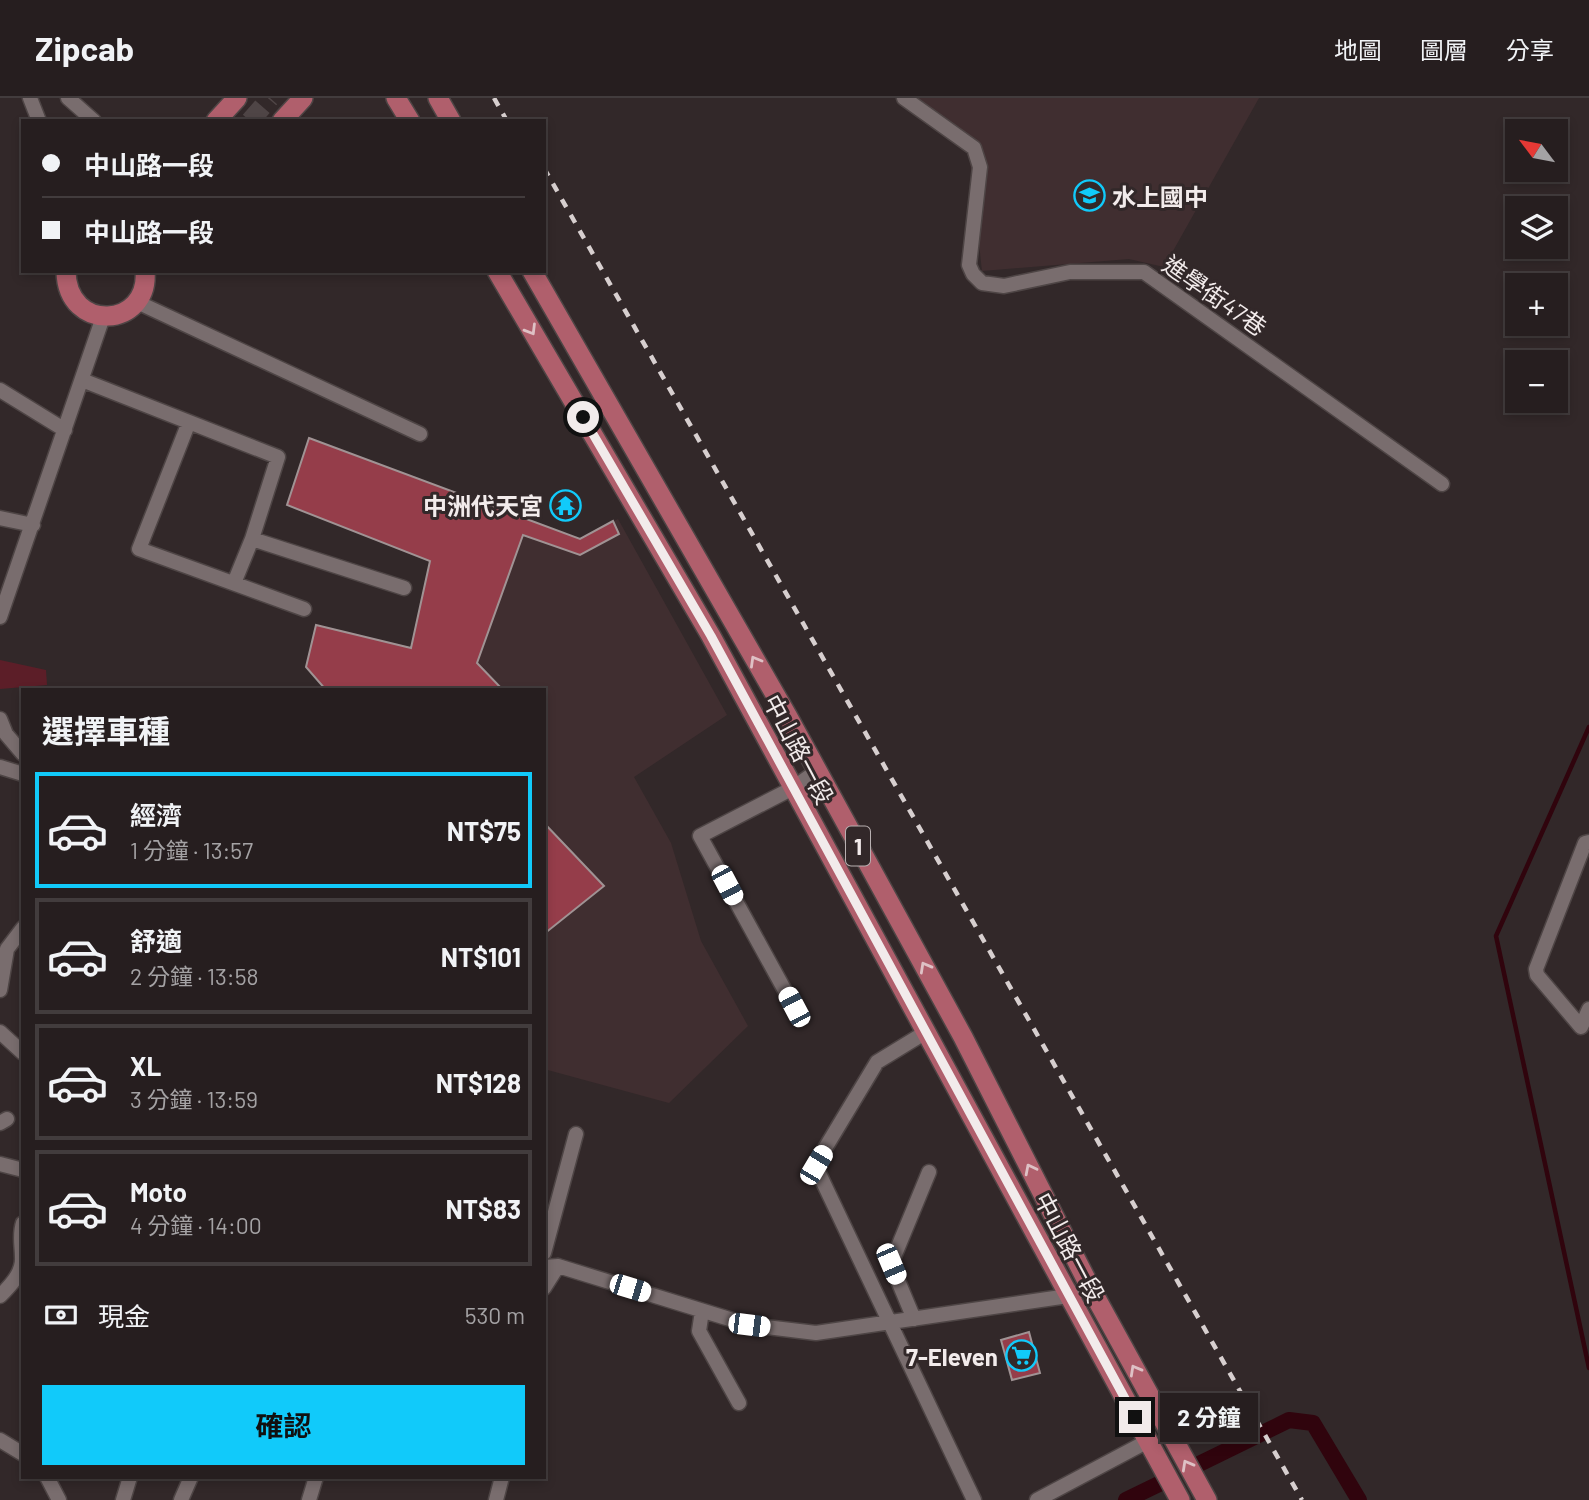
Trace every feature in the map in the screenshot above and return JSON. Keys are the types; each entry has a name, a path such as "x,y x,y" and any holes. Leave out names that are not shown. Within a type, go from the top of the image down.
{"main road":[{"path":"284,119 303,98"},
{"path":"397,98 409,119"},
{"path":"439,98 450,119"},
{"path":"218,119 235,99"},
{"path":"66,273 66,285 79,307 90,314 103,317 116,315 137,302 143,291 145,273"},
{"name":"中山路一段","path":"502,273 711,636 1148,1441"},
{"name":"中山路一段","path":"533,273 817,771 963,1037 1090,1287 1206,1500"},
{"name":"1","path":"1148,1441 1180,1500"}],"street":[{"path":"30,98 38,119"},
{"path":"68,98 92,119"},
{"name":"進學街47巷","path":"904,98 974,148 978,156 980,167 970,265 973,274 982,283 1004,286 1070,271 1144,272 1441,484"},
{"path":"137,302 420,434"},
{"path":"0,617 103,317"},
{"path":"82,380 278,457 252,539 233,583"},
{"path":"0,390 65,430"},
{"path":"189,422 139,549 304,608"},
{"path":"0,518 33,525"},
{"path":"252,539 404,588"},
{"path":"0,719 6,734 21,752"},
{"path":"0,767 21,773"},
{"path":"794,1007 700,836 793,788 817,771"},
{"path":"1589,842 1585,843 1536,969 1537,975 1581,1027 1589,1009"},
{"path":"0,990 4,946 21,930"},
{"path":"0,1032 21,1051"},
{"path":"926,1032 877,1062 816,1165 888,1323 974,1500"},
{"path":"546,1246 576,1134"},
{"path":"0,1164 21,1169"},
{"path":"914,1319 891,1264 929,1172"},
{"path":"551,1266 749,1325 816,1333 1068,1296 1090,1287"},
{"path":"0,1296 18,1285"},
{"path":"702,1311 699,1331 739,1404"},
{"path":"0,1440 21,1453"},
{"path":"1037,1500 1148,1441"},
{"path":"48,1479 58,1500"},
{"path":"122,1500 129,1479"},
{"path":"181,1500 190,1479"},
{"path":"309,1500 315,1479"},
{"path":"496,1500 501,1479"}],"shaded area":[{"name":"水上國中","path":"917,98 1259,98 1164,267 1129,259 982,271 967,134"},
{"path":"309,438 580,539 618,519 727,715 634,777 671,843 701,941 748,1026 669,1103 546,1070 546,688 325,688 306,667 316,625 411,648 430,562 287,505"},
{"path":"0,660 46,670 47,685 0,689"}],"building":[{"path":"309,438 580,539 613,521 619,534 580,555 523,535 477,663 501,688 324,688 306,667 316,625 411,648 430,561 287,505"},
{"path":"546,825 604,886 546,932"},
{"name":"7-Eleven","path":"1029,1332 1040,1373 1012,1380 1001,1340"}],"waterway":[{"path":"1589,727 1496,936 1589,1368"},
{"path":"1197,1465 1289,1420 1313,1423 1359,1500"},
{"path":"1126,1500 1161,1483"}],"tunnel":[{"path":"252,119 270,98"}],"railway":[{"path":"494,98 506,119"},
{"path":"546,172 1302,1500"}],"place":[{"name":"水上國中","path":"1089,196"},
{"name":"中洲代天宮","path":"566,505"},
{"name":"7-Eleven","path":"1021,1356"}],"route":[{"path":"583,417 711,636 1135,1417"}]}
